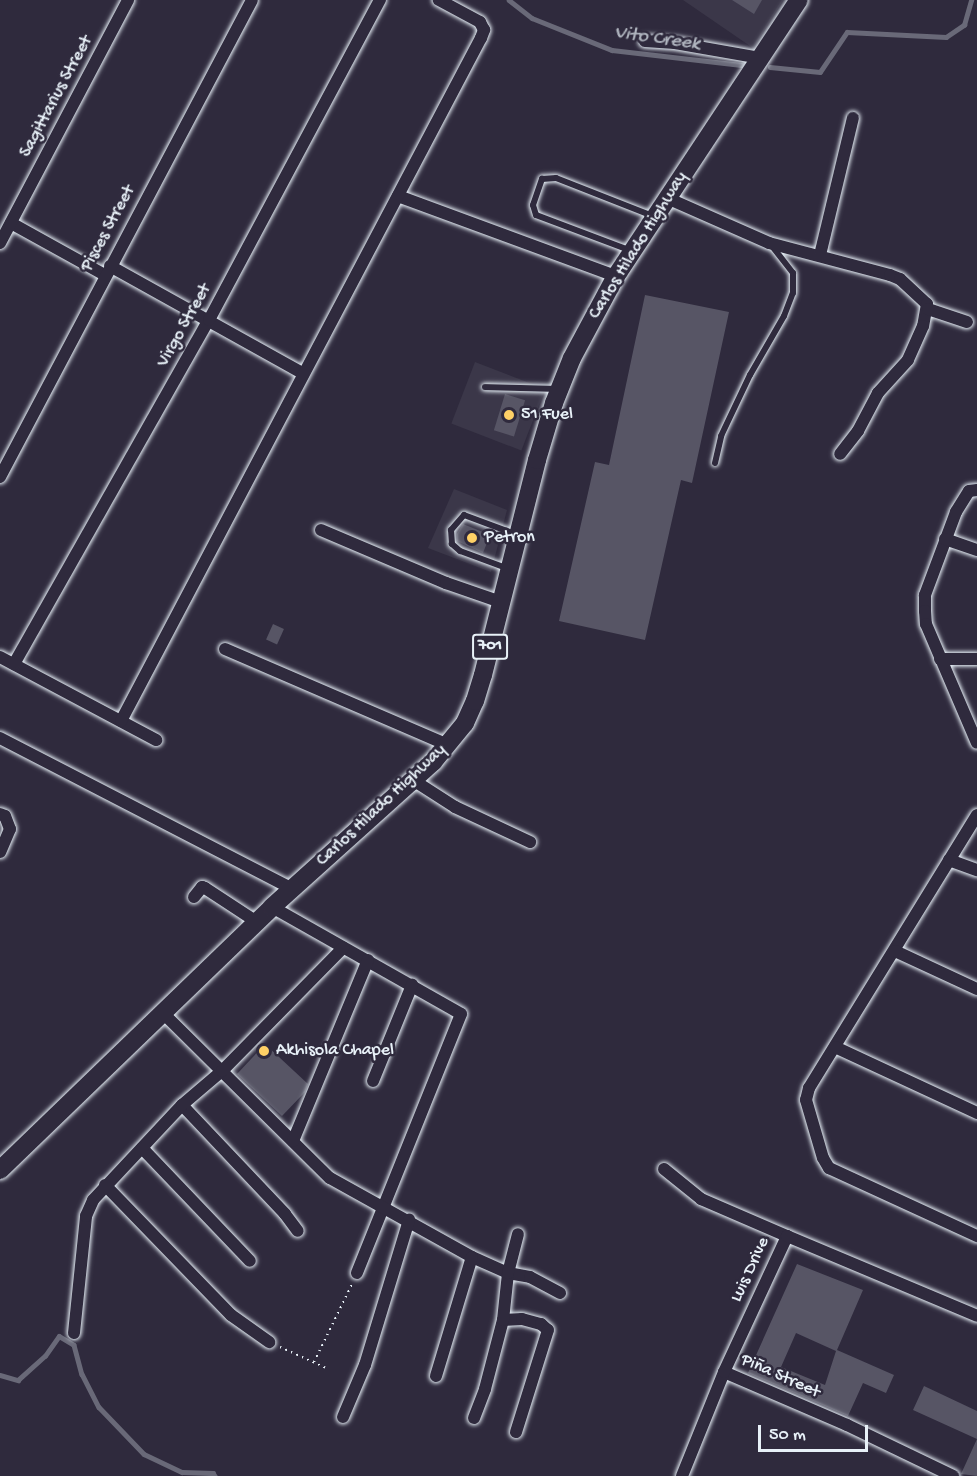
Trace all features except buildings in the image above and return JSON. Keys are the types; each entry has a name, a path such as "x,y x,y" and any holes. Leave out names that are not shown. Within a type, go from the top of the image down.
{"main road":[{"name":"Carlos Hilado Highway","path":"0,1170 164,1014 272,907 413,780 448,745 465,723 476,701 537,460 572,358 616,276 798,0"}],"street":[{"name":"Sagittarius Street","path":"0,243 128,0"},
{"name":"Pisces Street","path":"0,477 252,0"},
{"name":"Virgo Street","path":"14,664 210,320 380,0"},
{"path":"121,721 302,373 483,33 480,22 439,0"},
{"path":"645,41 675,43 760,58"},
{"path":"820,255 853,117"},
{"path":"398,196 616,276"},
{"path":"667,198 768,243 820,255 900,279 919,295 928,309 968,322"},
{"path":"11,223 210,320 302,373"},
{"path":"840,454 854,438 878,393 908,360 928,309"},
{"path":"977,490 969,491 962,501 945,539 925,596 926,624 977,743"},
{"path":"321,530 435,579 501,602"},
{"path":"945,539 977,550"},
{"path":"225,649 448,745"},
{"path":"0,657 156,740"},
{"path":"940,659 977,659"},
{"path":"0,738 292,889"},
{"path":"413,780 455,807 530,842"},
{"path":"0,814 5,816 10,829 0,852"},
{"path":"977,815 809,1088 806,1100 825,1164 977,1236"},
{"path":"949,860 977,870"},
{"path":"194,897 202,887 206,888 257,922"},
{"path":"272,907 459,1011 461,1016 357,1273"},
{"path":"74,1333 87,1216 93,1200 182,1105 222,1071 343,948"},
{"path":"895,951 977,989"},
{"path":"293,1141 368,960"},
{"path":"373,1081 412,985"},
{"path":"164,1014 330,1178 472,1257 508,1273 530,1277 560,1293"},
{"path":"835,1047 977,1113"},
{"path":"182,1105 285,1214 298,1231"},
{"path":"142,1148 250,1261"},
{"path":"664,1169 701,1199 787,1236"},
{"path":"105,1185 231,1315 269,1342"},
{"path":"343,1417 365,1365 409,1220"},
{"path":"474,1418 485,1389 503,1320 508,1273 518,1234"},
{"name":"Luis Drive","path":"682,1476 724,1372 787,1236 977,1316"},
{"path":"436,1376 472,1257"},
{"path":"503,1320 522,1319 547,1329 516,1432"},
{"name":"Piña Street","path":"724,1372 847,1425 952,1476"}],"lane":[{"path":"632,252 536,215 533,205 542,179 556,178 655,217"},
{"path":"715,463 721,436 750,375 784,316 793,293 793,273 768,243"},
{"path":"484,387 560,389"},
{"path":"510,569 460,551 452,544 451,530 464,515 518,535"}],"path":[{"path":"314,1362 357,1273"},
{"path":"269,1342 326,1368"}],"shaded area":[{"path":"683,0 783,0 753,48"},
{"path":"475,362 545,389 521,450 451,424"},
{"path":"454,489 507,510 491,572 428,548"}],"waterway":[{"name":"Vito Creek","path":"509,0 532,18 612,50 741,65"},
{"name":"Vito Creek","path":"770,67 820,72 847,32 946,37 964,25 971,0"},
{"path":"0,1375 18,1380 45,1356 59,1336 74,1345 82,1374 99,1407 144,1454 182,1472 213,1473 215,1476"}],"place":[{"name":"51 Fuel","path":"509,415"},
{"name":"Petron","path":"472,538"},
{"name":"Akhisola Chapel","path":"264,1051"}]}
